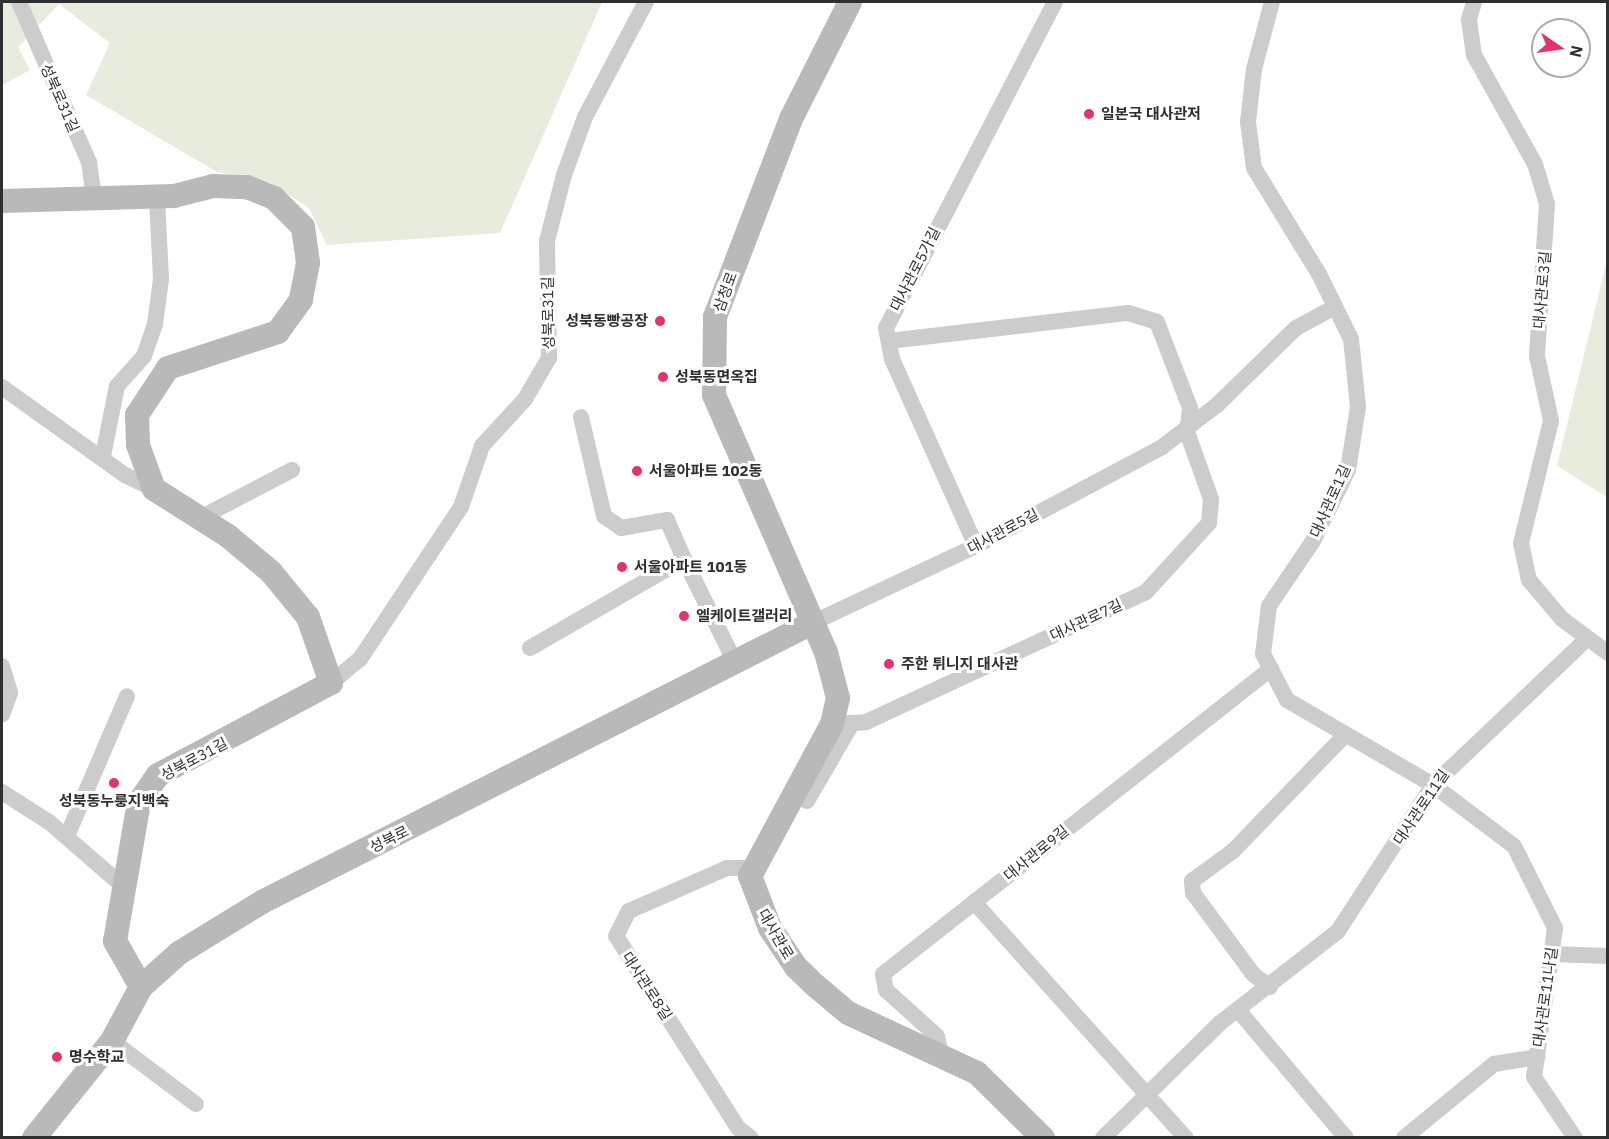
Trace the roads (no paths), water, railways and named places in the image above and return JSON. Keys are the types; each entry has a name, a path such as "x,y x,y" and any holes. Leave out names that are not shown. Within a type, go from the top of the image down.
{"street":[{"name":"성북로31길","path":"19,2 89,162 94,197"},
{"name":"성북로31길","path":"141,987 115,941 139,802 158,775 331,682 360,659 461,507 482,446 525,399 549,358 547,241 564,175 585,117 646,2"},
{"name":"삼청로","path":"812,624 714,395 715,317 791,119 850,2"},
{"name":"대사관로5가길","path":"976,546 892,359 889,341 892,312 1055,2"},
{"name":"대사관로1길","path":"1272,2 1252,80 1248,122 1254,168 1335,307 1351,339 1358,407 1348,470 1313,541 1269,606 1263,654 1287,700 1344,735 1433,784"},
{"name":"대사관로3길","path":"1474,2 1469,20 1474,55 1535,164 1547,204 1537,356 1551,421 1521,543 1529,580 1587,639 1608,652"},
{"path":"2,201 157,197 213,186 247,187 274,198 303,227 308,263 301,300 278,332 168,368 137,415 138,445 154,489"},
{"path":"103,456 117,386 144,356 154,324 161,279 157,197"},
{"name":"대사관로5길","path":"812,624 976,546 1187,428 1296,328 1335,307"},
{"path":"889,341 1128,313 1157,322 1190,408 1187,428"},
{"path":"2,387 103,456 200,518 271,572 308,617 331,682"},
{"path":"581,417 604,516 621,528 667,520 735,662"},
{"name":"대사관로7길","path":"841,724 1146,592 1209,523 1211,499 1187,428"},
{"path":"200,518 292,470"},
{"path":"530,648 684,559"},
{"path":"807,801 841,724 831,664 812,624"},
{"name":"성북로","path":"34,1137 112,1041 141,987 179,953 262,902 812,624"},
{"name":"대사관로11길","path":"1103,1137 1238,1010 1338,931 1433,784 1587,639"},
{"path":"2,666 10,693 2,715"},
{"name":"대사관로9길","path":"941,1054 937,1036 886,990 883,974 1270,669"},
{"path":"68,836 127,696"},
{"path":"752,868 841,724"},
{"path":"1270,987 1253,974 1193,893 1192,881 1233,851 1344,735"},
{"name":"대사관로11나길","path":"1433,784 1514,846 1555,928 1534,1077 1575,1137"},
{"path":"2,792 68,836 123,886"},
{"name":"대사관로8길","path":"751,1137 738,1128 616,936 629,911 727,868 752,868"},
{"name":"대사관로","path":"752,868 762,915 796,967 848,1013 978,1073 1043,1137"},
{"path":"974,902 1186,1137"},
{"path":"1551,954 1608,956"},
{"path":"1238,1010 1346,1137"},
{"path":"112,1041 196,1104"},
{"path":"1404,1137 1494,1064 1537,1057"}],"place":[{"name":"일본국 대사관저","path":"1089,114"},
{"name":"성북동빵공장","path":"660,321"},
{"name":"성북동면옥집","path":"663,377"},
{"name":"서울아파트 102동","path":"637,471"},
{"name":"서울아파트 101동","path":"622,567"},
{"name":"엘케이트갤러리","path":"684,616"},
{"name":"주한 튀니지 대사관","path":"889,664"},
{"name":"성북동누룽지백숙","path":"114,783"},
{"name":"명수학교","path":"57,1057"}]}
